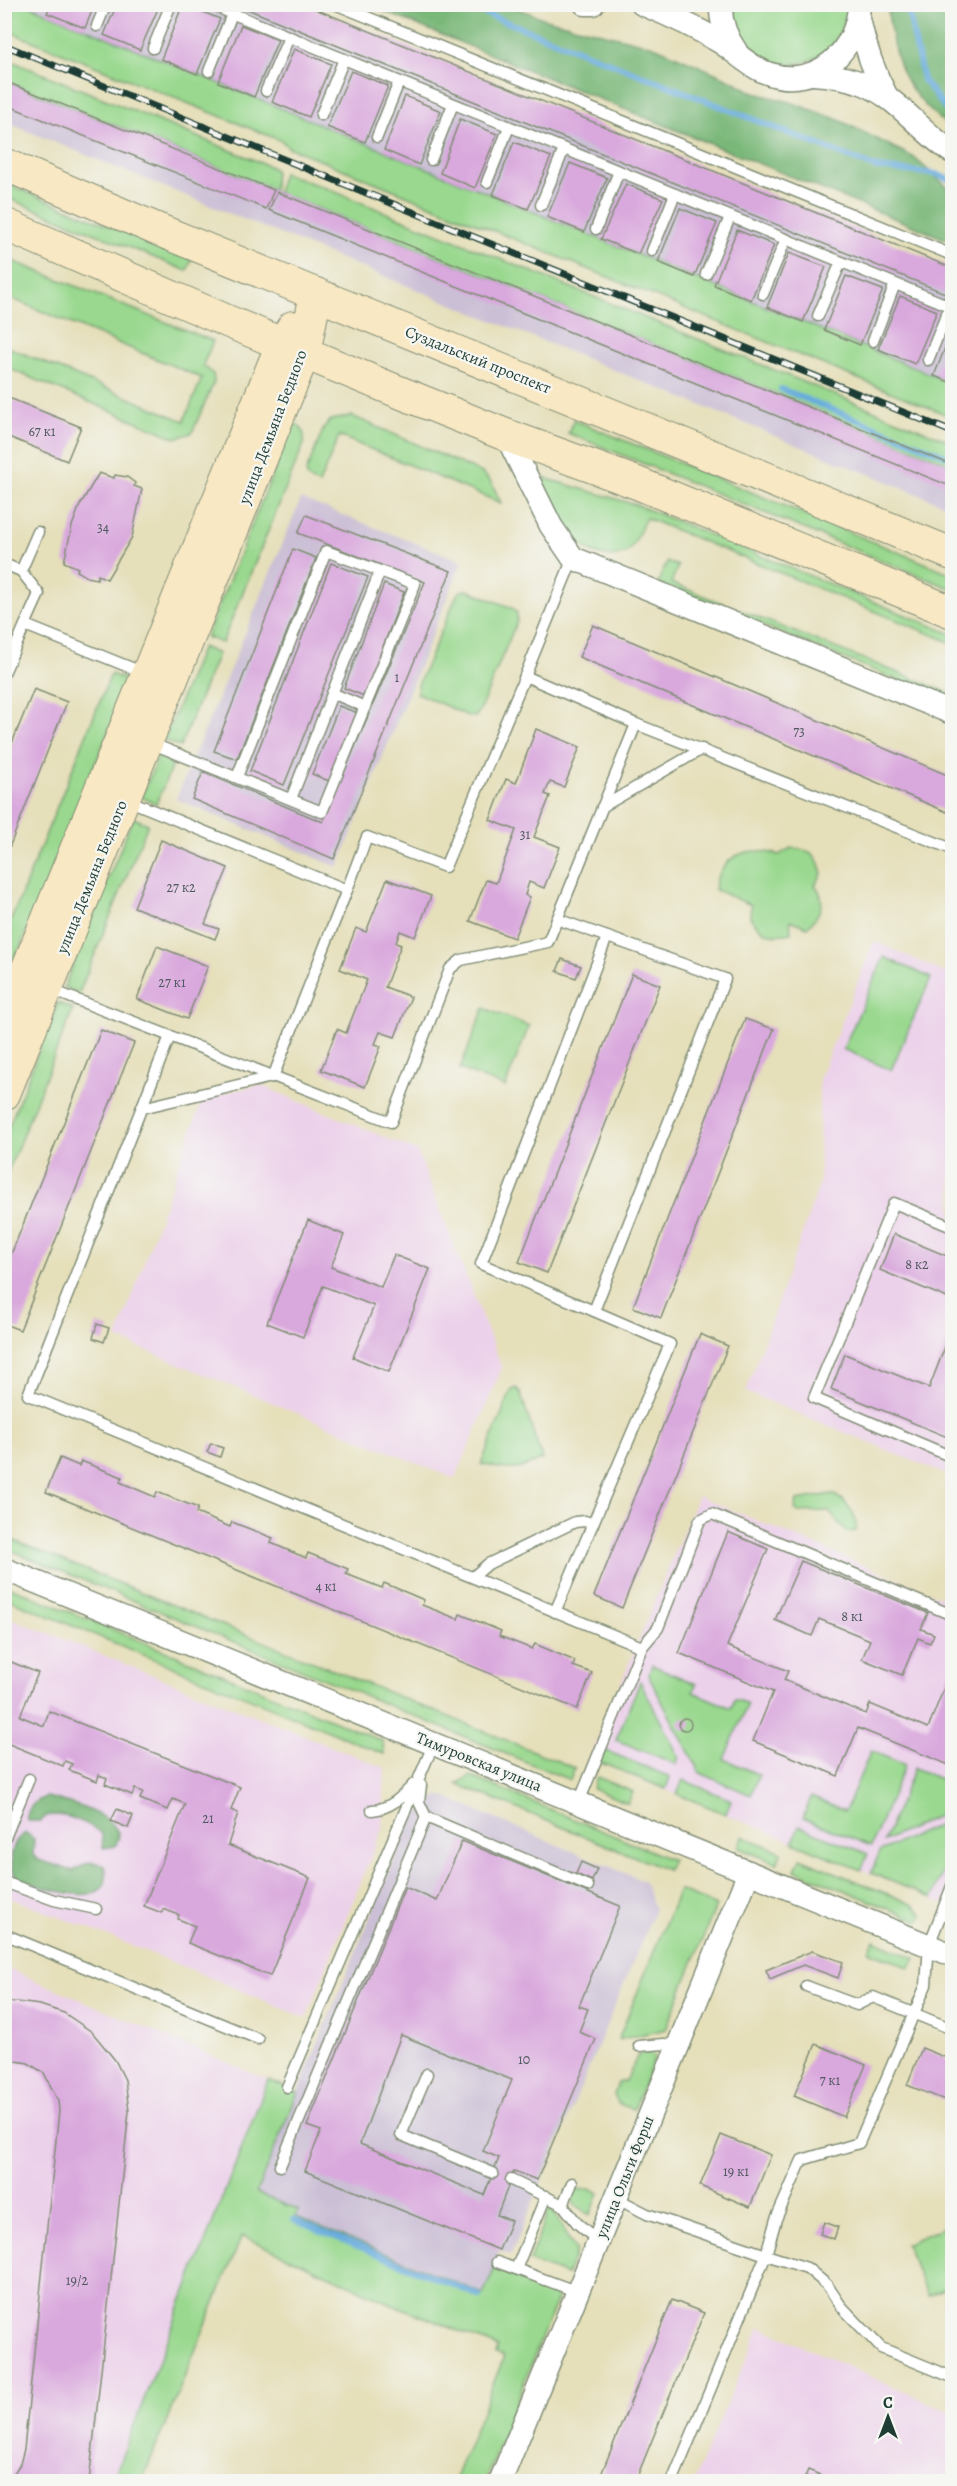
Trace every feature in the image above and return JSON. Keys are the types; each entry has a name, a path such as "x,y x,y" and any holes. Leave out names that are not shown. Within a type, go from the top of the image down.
{"main road":[{"name":"Суздальский проспект","path":"4,164 952,554"},
{"path":"4,224 293,348 506,435 637,483 952,612"},
{"name":"улица Демьяна Бедного","path":"4,1094 35,984 316,294"},
{"name":"улица Демьяна Бедного","path":"4,1026 35,984"}],"street":[{"path":"585,4 593,4"},
{"path":"642,4 704,32 736,52 758,70 771,75 839,76 864,84 887,97 936,142 952,152"},
{"path":"721,4 722,24 736,52"},
{"path":"813,74 839,57 852,39 859,11"},
{"path":"859,11 867,54 887,97"},
{"path":"506,435 551,526 573,558 952,713"},
{"name":"Тимуровская улица","path":"4,1569 952,1955"},
{"name":"улица Ольги Форш","path":"500,2481 749,1872"}],"lane":[{"path":"97,26 105,4"},
{"path":"153,48 171,4"},
{"path":"209,4 951,307 928,360"},
{"path":"335,4 952,255"},
{"path":"209,70 232,14"},
{"path":"266,92 289,37"},
{"path":"321,115 344,59"},
{"path":"376,137 399,82"},
{"path":"431,160 453,104"},
{"path":"487,182 509,127"},
{"path":"541,205 564,149"},
{"path":"596,229 619,171"},
{"path":"652,250 675,194"},
{"path":"706,274 730,217"},
{"path":"763,294 786,239"},
{"path":"818,316 841,262"},
{"path":"873,341 895,284"},
{"path":"21,570 38,532"},
{"path":"136,737 322,812 415,584 326,551 237,777"},
{"path":"273,1077 367,837 446,867 573,558"},
{"path":"4,564 21,570 39,594 4,673"},
{"path":"291,799 380,571"},
{"path":"26,626 159,679"},
{"path":"525,676 636,724 952,849"},
{"path":"332,693 365,707"},
{"path":"35,984 391,1122 450,969 461,960 548,942 636,724"},
{"path":"601,808 702,749"},
{"path":"112,794 347,890"},
{"path":"557,920 725,979 594,1311"},
{"path":"555,1612 670,1344 481,1264 607,937"},
{"path":"171,1036 28,1395 642,1647"},
{"path":"142,1108 273,1077"},
{"path":"952,1227 894,1203 814,1398 952,1457"},
{"path":"579,1802 642,1647 658,1628 700,1520 712,1514 952,1615"},
{"path":"473,1577 488,1564 575,1522 585,1521 593,1524"},
{"path":"287,2087 434,1743"},
{"path":"372,1810 384,1809 403,1796 422,1775"},
{"path":"422,1775 419,1802 426,1817 588,1886"},
{"path":"4,1840 29,1779"},
{"path":"280,2166 426,1817"},
{"path":"4,1882 54,1900 96,1909"},
{"path":"672,2481 766,2254 776,2219 802,2160 859,2143 926,1985 929,1945 952,1886"},
{"path":"4,1934 258,2039"},
{"path":"806,1986 857,2005 873,1997 952,2029"},
{"path":"639,2046 664,2043 678,2047"},
{"path":"427,2073 401,2134 493,2173"},
{"path":"511,2180 563,2205 577,2223 598,2241"},
{"path":"563,2205 572,2183"},
{"path":"516,2269 546,2196"},
{"path":"616,2198 647,2214 807,2268 827,2285 841,2306 880,2348 952,2377"},
{"path":"497,2262 578,2292"}],"shaded area":[{"path":"28,5 303,5 952,268 952,383"},
{"path":"4,81 952,465 952,508 5,122"},
{"path":"301,499 462,561 338,867 176,799"},
{"path":"874,941 952,976 952,1477 746,1392 820,1183 819,1079"},
{"path":"260,1085 417,1151 502,1368 455,1479 117,1338 203,1098"},
{"path":"698,1496 952,1602 952,1907 590,1759"},
{"path":"5,1616 385,1768 382,1829 306,2018 146,1951 5,1896"},
{"path":"439,1795 644,1881 655,1909 511,2255 499,2251 484,2294 295,2216 298,2210 256,2193 411,1818"},
{"path":"4,1967 268,2080 112,2481 5,2481"},
{"path":"760,2327 952,2413 952,2481 693,2482"}],"green space":[{"path":"4,5 28,5 952,383 952,417 288,147 282,141 5,30"},
{"path":"368,5 509,5 545,19 654,46 733,81 754,93 790,102 839,120 913,157 952,191 952,242"},
{"path":"734,5 848,5 841,32 827,50 808,61 787,64 767,59 750,48 738,30"},
{"path":"887,5 952,5 952,129 922,102 904,75 898,61"},
{"path":"4,58 269,166 275,170 274,190 5,81"},
{"path":"283,173 323,187 952,442 952,465 277,192"},
{"path":"4,183 192,259 187,271 5,197"},
{"path":"5,258 213,341 203,365 213,374 214,382 192,433 176,438 5,367 5,346 184,421 202,378 5,296"},
{"path":"352,416 482,473 491,482 501,503 339,436 319,484 312,481 307,477 306,472 324,428 331,420"},
{"path":"574,420 952,574 952,589 568,433"},
{"path":"294,422 303,431 304,444 222,643 206,637"},
{"path":"544,478 637,505 952,634 952,643 646,518 635,542 628,551 614,556 598,554 577,542 538,484"},
{"path":"667,562 678,566 671,583 952,694 952,702 658,583"},
{"path":"467,590 512,608 517,613 517,621 475,717 417,693 418,685 457,595"},
{"path":"202,647 218,654 180,747 164,740"},
{"path":"111,674 129,681 5,984 5,935"},
{"path":"160,753 175,759 156,804 141,797"},
{"path":"133,818 148,824 79,993 64,987"},
{"path":"791,848 804,850 816,857 822,874 815,885 821,896 821,907 807,927 790,920 791,933 778,935 768,933 759,928 750,917 751,905 714,889 723,868 737,855 756,851 779,855"},
{"path":"884,957 931,978 891,1070 843,1049"},
{"path":"58,1003 73,1009 5,1179 5,1136"},
{"path":"484,1008 529,1026 505,1087 460,1069"},
{"path":"516,1388 520,1392 542,1459 526,1467 512,1469 481,1464 511,1391"},
{"path":"832,1494 850,1509 855,1520 856,1531 847,1532 828,1511 798,1512 795,1509 797,1500"},
{"path":"5,1537 575,1768 570,1780 5,1548"},
{"path":"5,1585 383,1741 384,1754 5,1598"},
{"path":"652,1665 696,1684 693,1692 731,1708 735,1699 748,1704 724,1759 759,1775 751,1795 700,1773 650,1679 649,1672"},
{"path":"640,1681 679,1757 676,1764 616,1740"},
{"path":"604,1750 670,1777 666,1789 599,1762"},
{"path":"871,1751 905,1765 871,1846 803,1818 811,1797 845,1811"},
{"path":"914,1768 952,1784 952,1800 947,1812 884,1841"},
{"path":"470,1776 672,1860 667,1870 457,1784"},
{"path":"597,1777 633,1792 628,1803 593,1789"},
{"path":"683,1780 731,1800 726,1814 677,1794"},
{"path":"47,1797 81,1807 107,1820 119,1836 115,1846 103,1848 102,1834 83,1822 68,1817 53,1815 46,1816 41,1821 28,1821 26,1817 31,1806"},
{"path":"952,1819 952,1848 932,1898 871,1873 880,1851"},
{"path":"799,1826 868,1854 861,1870 793,1842"},
{"path":"26,1833 34,1839 33,1855 39,1860 73,1871 88,1863 95,1862 105,1866 105,1881 99,1890 88,1894 73,1894 56,1891 15,1876 12,1852 17,1841"},
{"path":"742,1836 782,1852 777,1863 738,1848"},
{"path":"800,1858 912,1904 922,1914 919,1921 795,1870"},
{"path":"679,1890 716,1906 666,2029 618,2040"},
{"path":"874,1940 915,1958 910,1968 869,1951"},
{"path":"642,2052 650,2053 655,2057 634,2109 618,2104 614,2095 618,2083 626,2081 637,2057"},
{"path":"268,2080 298,2092 256,2193 298,2210 296,2217 483,2294 495,2268 558,2296 485,2481 454,2481 504,2357 496,2354 498,2347 385,2301 242,2236 142,2481 112,2482"},
{"path":"589,2189 599,2193 590,2215 577,2207 572,2197 572,2193 577,2190"},
{"path":"550,2206 576,2251 567,2275 529,2261"},
{"path":"952,2224 952,2285 928,2296 905,2244"}],"building":[{"path":"51,4 95,4 85,28 47,13"},
{"path":"117,4 160,4 140,50 104,35"},
{"path":"183,4 220,19 197,74 161,59"},
{"path":"235,4 303,4 952,268 952,296"},
{"path":"241,25 278,40 254,97 218,82"},
{"path":"294,49 331,64 309,117 272,102"},
{"path":"351,71 388,86 365,142 327,127"},
{"path":"4,81 274,190 266,209 4,104"},
{"path":"405,96 441,111 419,165 384,150"},
{"path":"460,119 497,134 475,188 440,173"},
{"path":"514,142 551,157 528,209 493,195"},
{"path":"570,163 607,178 584,232 547,217"},
{"path":"626,184 663,199 638,254 601,239"},
{"path":"277,192 952,465 952,487 269,210"},
{"path":"680,208 717,223 694,277 658,262"},
{"path":"737,230 774,245 751,300 714,285"},
{"path":"789,253 826,267 803,322 767,307"},
{"path":"846,276 883,290 860,345 824,330"},
{"path":"900,296 937,311 915,364 878,349"},
{"path":"952,330 952,383 934,376"},
{"path":"4,396 81,427 67,461 4,435"},
{"path":"99,473 114,478 115,475 127,477 135,483 134,486 142,489 132,537 107,579 98,575 97,579 87,577 77,571 78,568 64,562 72,526 80,505"},
{"path":"306,515 451,571 334,859 192,799 203,772 323,822 425,582 298,533"},
{"path":"293,549 316,558 237,759 214,751"},
{"path":"331,563 368,577 284,785 250,771"},
{"path":"384,584 404,592 364,696 344,688"},
{"path":"593,625 952,777 952,814 579,657"},
{"path":"34,689 67,702 5,858 4,763"},
{"path":"339,706 358,713 329,781 312,774"},
{"path":"536,729 580,747 564,787 550,782 545,794 550,796 534,837 560,847 544,888 529,882 525,895 530,897 514,938 470,921 486,880 496,883 516,830 490,820 506,779 516,783"},
{"path":"161,840 228,868 205,924 219,929 215,939 134,907"},
{"path":"387,879 431,896 415,937 400,931 396,943 401,945 385,987 411,997 395,1037 380,1032 375,1044 381,1046 365,1087 321,1070 337,1029 346,1033 367,980 340,969 356,928 366,932"},
{"path":"157,946 208,966 187,1019 137,999"},
{"path":"562,959 581,966 576,978 557,971"},
{"path":"632,974 660,985 547,1273 519,1262"},
{"path":"745,1019 774,1029 661,1318 633,1307"},
{"path":"101,1030 134,1043 20,1330 4,1324 4,1272"},
{"path":"308,1220 344,1235 331,1267 381,1287 394,1255 430,1269 389,1372 353,1357 374,1306 323,1286 303,1337 267,1323"},
{"path":"894,1234 952,1258 952,1300 880,1270"},
{"path":"97,1324 109,1328 104,1342 93,1338"},
{"path":"952,1329 952,1439 831,1389 845,1354 929,1388"},
{"path":"700,1334 728,1346 622,1608 594,1596"},
{"path":"211,1443 223,1448 220,1457 207,1452"},
{"path":"60,1458 79,1466 81,1461 122,1477 120,1482 155,1497 157,1492 198,1508 196,1513 230,1527 232,1522 273,1538 271,1543 306,1558 308,1553 348,1569 346,1574 382,1588 384,1583 424,1600 422,1605 458,1619 460,1614 501,1631 499,1636 532,1649 535,1644 575,1661 573,1666 592,1673 577,1709 46,1492"},
{"path":"728,1532 768,1549 727,1646 788,1671 784,1680 866,1714 870,1704 928,1728 952,1668 952,1756 949,1765 858,1728 838,1776 753,1741 773,1692 679,1653"},
{"path":"801,1561 928,1613 921,1629 934,1634 930,1643 918,1638 902,1675 862,1659 870,1640 819,1619 812,1636 775,1620"},
{"path":"4,1659 38,1673 20,1716 44,1726 49,1711 240,1787 231,1810 238,1813 228,1845 310,1878 270,1976 188,1943 195,1926 178,1919 179,1915 163,1909 162,1913 144,1906 185,1804 173,1799 168,1810 140,1799 143,1792 135,1789 132,1795 105,1784 107,1778 99,1775 97,1781 69,1770 72,1764 65,1761 63,1766 9,1744 4,1754"},
{"path":"687,1718 691,1724 687,1730 683,1730 679,1722"},
{"path":"117,1809 133,1816 128,1828 111,1821"},
{"path":"462,1841 620,1906 579,2006 588,2009 579,2032 596,2039 537,2180 514,2171 497,2215 511,2221 499,2250 305,2171 321,2131 307,2126 405,1887 437,1901","holes":["401,2035 512,2080 483,2151 499,2158 484,2195 360,2144"]},
{"path":"581,1862 597,1869 592,1881 576,1874"},
{"path":"812,1951 843,1962 838,1978 803,1965 770,1979 766,1970"},
{"path":"4,2003 40,2005 64,2013 92,2032 115,2060 125,2080 129,2111 89,2482 8,2482 20,2464 24,2449 59,2111 58,2101 44,2073 28,2063 4,2059"},
{"path":"816,2044 866,2065 844,2117 794,2096"},
{"path":"922,2048 952,2060 952,2103 907,2085"},
{"path":"721,2135 771,2155 750,2207 700,2186"},
{"path":"824,2222 838,2227 834,2239 820,2234"},
{"path":"672,2300 704,2313 635,2482 598,2482"},
{"path":"808,2470 835,2481 835,2482 803,2482"}],"waterway":[{"path":"461,4 877,168 936,174 952,181"},
{"path":"907,4 923,80 952,117"},
{"path":"781,389 952,458"},
{"path":"294,2220 480,2296"}],"railway":[{"path":"4,45 952,432"}]}
